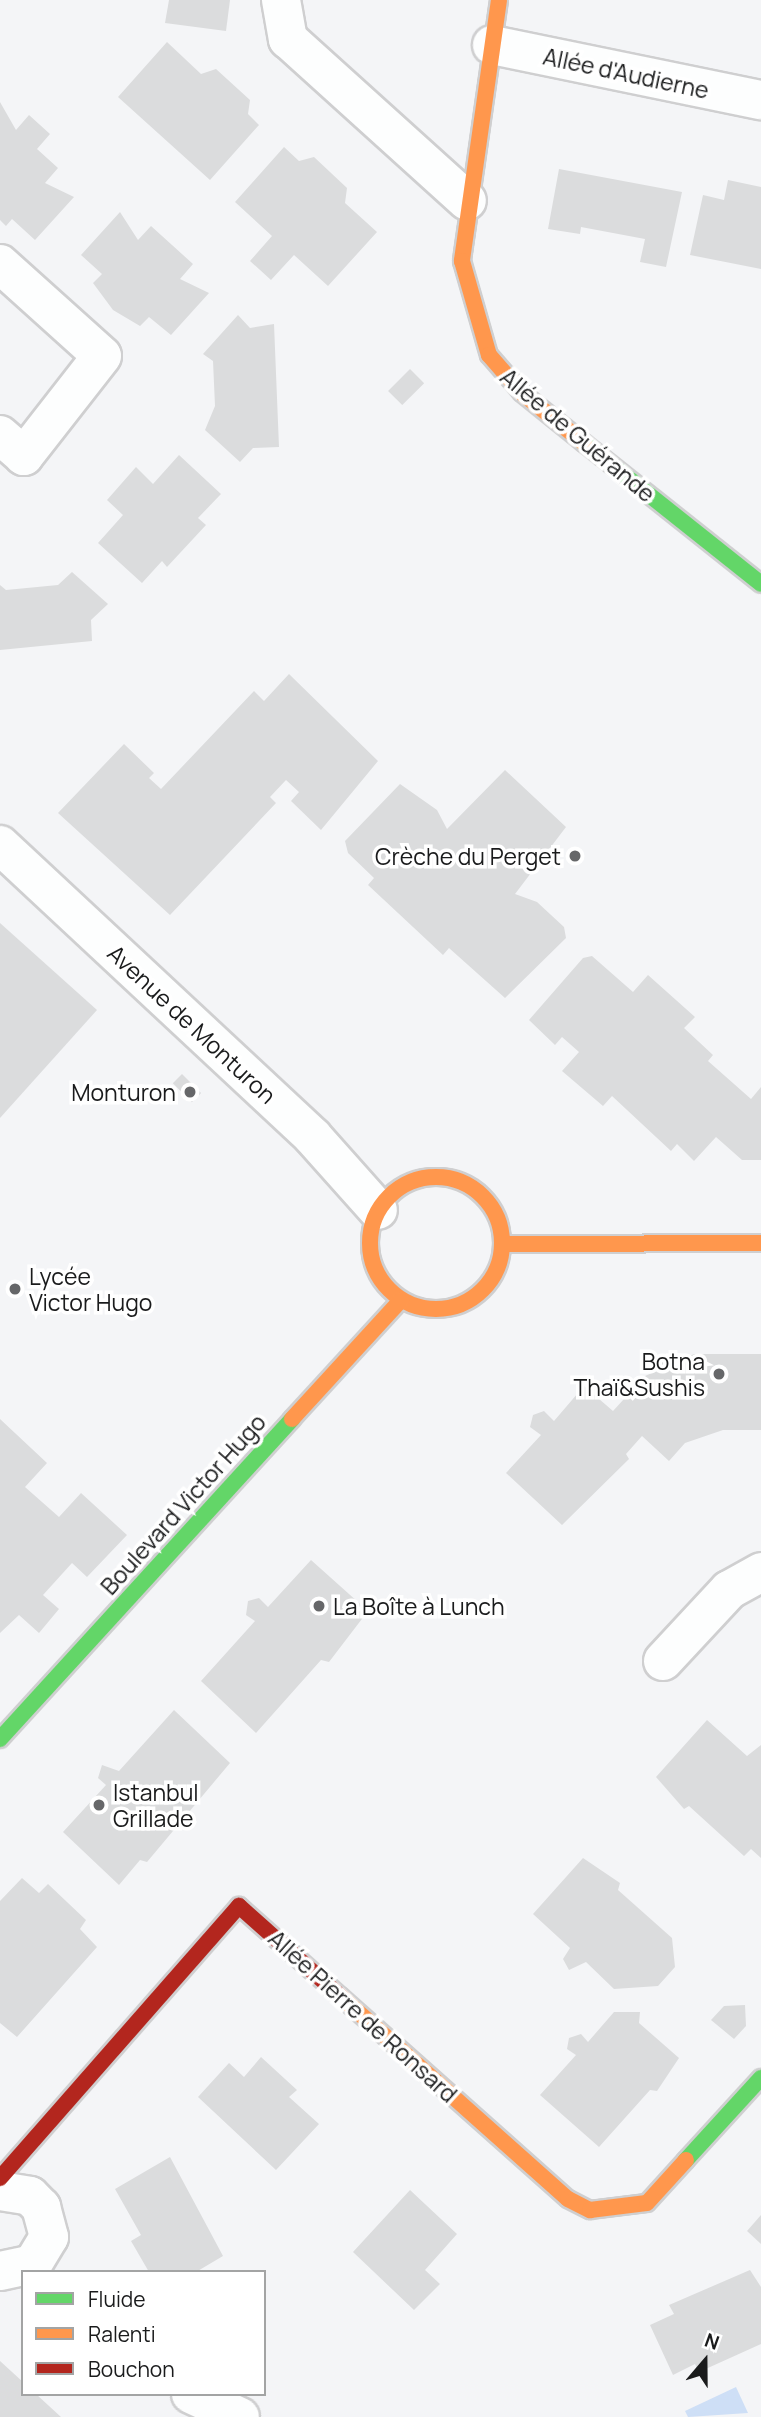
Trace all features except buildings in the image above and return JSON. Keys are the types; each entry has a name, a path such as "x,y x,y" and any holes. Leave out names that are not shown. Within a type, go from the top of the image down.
{"street":[{"path":"281,0 288,39 467,201"},
{"name":"Allée de Guérande","path":"499,0 467,201 464,283 498,369 761,584"},
{"name":"Allée d'Audierne","path":"492,45 761,100"},
{"path":"0,264 102,356 23,456 0,435"},
{"name":"Avenue de Monturon","path":"0,845 312,1136 378,1210"},
{"path":"446,1178 487,1200 502,1244 492,1280 464,1304 438,1310 401,1300 372,1259 378,1210 415,1180 446,1178"},
{"path":"502,1244 761,1243"},
{"name":"Boulevard Victor Hugo","path":"0,1739 401,1300"},
{"path":"663,1661 729,1590 761,1572"},
{"name":"Allée Pierre de Ronsard","path":"0,2178 239,1906 568,2199 590,2210 647,2203 761,2078"},
{"path":"0,2192 30,2196 41,2207 49,2237 46,2265 23,2270"},
{"path":"0,2271 21,2270"},
{"path":"194,2396 215,2411 240,2417"}],"water":[{"path":"736,2387 748,2413 688,2417 685,2411"}],"traffic: fast":[{"path":"584,443 761,584"},
{"path":"0,1739 292,1419"},
{"path":"686,2160 761,2078"}],"traffic: slow":[{"path":"499,0 462,261 489,355 522,393 584,443"},
{"path":"436,1177 461,1182 483,1196 497,1218 502,1243 497,1268 483,1290 461,1304 436,1309 411,1304 389,1290 375,1268 370,1243 375,1218 389,1196 411,1182 436,1177"},
{"path":"502,1244 761,1243"},
{"path":"292,1419 401,1300"},
{"path":"340,1996 568,2199 590,2210 647,2203 686,2160"}],"traffic: jam":[{"path":"0,2178 239,1906 340,1996"}],"place":[{"name":"Crèche du Perget","path":"575,856"},
{"name":"Monturon","path":"190,1092"},
{"name":"Lycée Victor Hugo","path":"15,1289"},
{"name":"Botna Thaï&Sushis","path":"719,1374"},
{"name":"La Boîte à Lunch","path":"319,1606"},
{"name":"Istanbul Grillade","path":"99,1805"}]}
